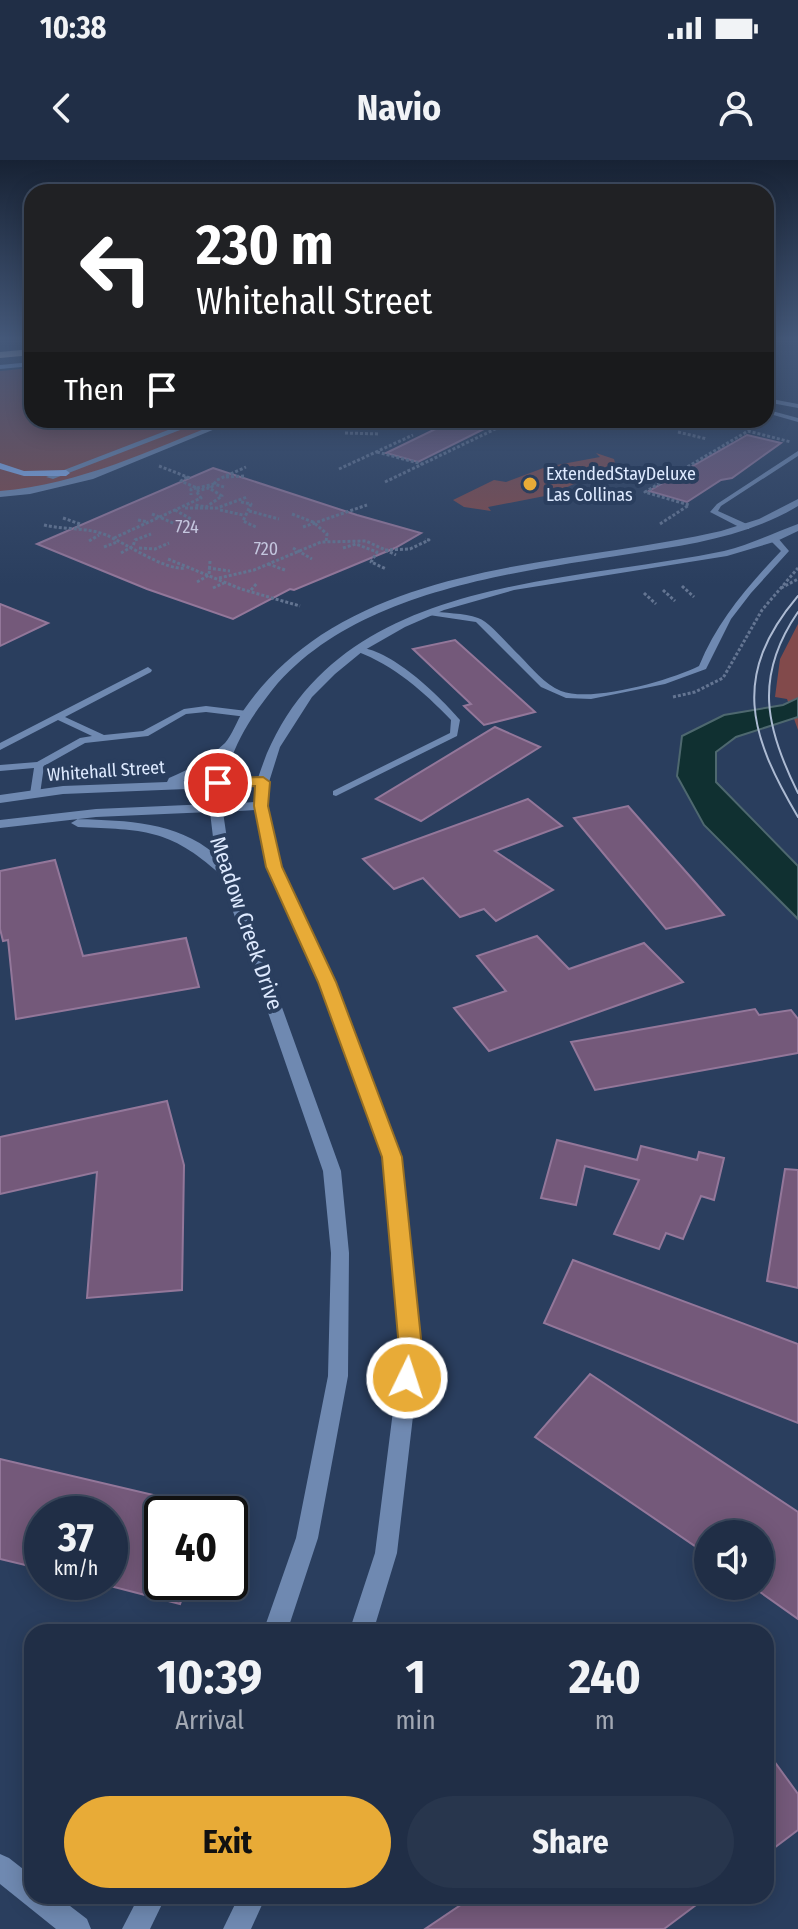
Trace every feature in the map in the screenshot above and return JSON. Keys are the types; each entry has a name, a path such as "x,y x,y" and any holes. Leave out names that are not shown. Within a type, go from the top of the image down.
{"main road":[{"path":"0,466 33,475 66,473"}],"street":[{"path":"0,484 66,473 181,428"},
{"path":"0,494 33,491 80,480 213,428"},
{"name":"Meadow Creek Drive","path":"278,1624 307,1538 338,1376 340,1253 332,1171 227,873 215,827 218,783 230,744 261,693 291,664 326,638 365,616 433,589 536,565 697,540 746,527 785,511 798,502"},
{"path":"746,527 774,539"},
{"name":"Meadow Creek Drive","path":"364,1624 386,1553 411,1348 392,1157 327,982 274,867 261,806 263,782 274,747 307,695 359,649 429,613 513,587 727,553 774,539 798,527"},
{"path":"401,625 467,589 536,573 536,565"},
{"path":"160,785 198,770 230,744"},
{"name":"Whitehall Street","path":"0,799 160,785 263,782"},
{"name":"Whitehall Street","path":"0,824 96,813 261,806"},
{"path":"25,820 137,824 168,830 208,854 227,873"},
{"path":"0,1867 24,1886"},
{"path":"46,1904 77,1929"},
{"path":"136,1929 149,1904"},
{"path":"237,1929 249,1904"}],"lane":[{"path":"746,527 714,512 719,505 798,453"},
{"path":"429,613 478,620 556,693 578,698 605,695 688,675 703,667 722,624 785,551 774,539"},
{"path":"336,793 454,734 456,720 417,679 379,655 359,649"},
{"path":"0,747 148,670"},
{"path":"0,768 39,765 83,740 145,734 184,712 206,709 247,714"},
{"path":"58,717 103,738"},
{"path":"35,794 39,765"}],"path":[{"path":"385,482 498,428"},
{"path":"660,524 689,505 645,492 748,431 798,444"},
{"path":"678,432 707,439"},
{"path":"345,433 380,434"},
{"path":"339,469 413,435"},
{"path":"377,451 422,465"},
{"path":"212,486 246,467"},
{"path":"191,495 191,489 245,476"},
{"path":"187,477 181,481 199,489"},
{"path":"184,507 200,510 219,503 222,496 212,486"},
{"path":"195,505 201,498 196,491 199,489"},
{"path":"240,501 247,497"},
{"path":"44,525 58,531 114,538 184,507 240,501 251,504 249,511 243,515 220,510"},
{"path":"329,511 354,511 367,505"},
{"path":"166,507 191,519"},
{"path":"249,511 279,519"},
{"path":"303,527 340,512"},
{"path":"152,514 175,524"},
{"path":"292,514 313,522 327,534 326,542"},
{"path":"243,515 243,521 256,527"},
{"path":"63,518 80,524 75,531"},
{"path":"138,520 148,522"},
{"path":"136,547 135,540 151,534"},
{"path":"89,541 99,535"},
{"path":"125,535 144,536"},
{"path":"114,538 117,542"},
{"path":"384,550 410,549 429,540 425,539"},
{"path":"104,547 117,542 155,549 169,543"},
{"path":"219,578 326,542 377,542 384,550 396,555 365,556"},
{"path":"343,548 356,544 376,556"},
{"path":"121,553 136,547"},
{"path":"136,547 167,566 179,570 185,568"},
{"path":"293,548 312,559"},
{"path":"376,556 371,562 386,569"},
{"path":"168,559 185,568 219,578 224,583 300,606"},
{"path":"209,575 210,561"},
{"path":"267,564 285,570"},
{"path":"208,568 230,571"},
{"path":"197,582 209,575"},
{"path":"781,588 798,579"},
{"path":"213,588 224,583"},
{"path":"251,590 257,583"},
{"path":"682,586 694,597"},
{"path":"231,594 241,589"},
{"path":"663,590 675,601"},
{"path":"272,596 278,593"},
{"path":"644,593 656,604"}],"shaded area":[{"path":"0,420 24,420 24,428 208,428 88,474 0,492"},
{"path":"596,453 614,459 616,467 595,482 585,479 550,495 488,507 491,511 464,507 453,500 494,480 506,482 546,467 600,457"},
{"path":"798,624 798,730 787,699 775,697 780,659"},
{"path":"798,698 798,717 736,737 716,752 716,782 798,866 798,919 704,825 677,776 682,736 724,715 783,705"}],"building":[{"path":"438,428 486,428 418,462 386,453"},
{"path":"747,435 781,443 732,478 721,480 687,502 649,491"},
{"path":"213,468 421,533 395,548 290,589 233,619 147,589 37,544"},
{"path":"0,604 48,623 0,646"},
{"path":"455,640 535,712 484,725 464,706 471,704 413,649"},
{"path":"495,727 540,747 421,821 376,799"},
{"path":"528,799 562,826 495,851 553,890 496,921 484,909 460,917 423,878 394,889 363,859"},
{"path":"628,806 724,915 666,929 574,818"},
{"path":"55,860 83,956 186,938 199,987 16,1019 8,940 3,941 0,929 0,871"},
{"path":"537,936 569,969 644,943 683,982 489,1051 454,1008 506,991 477,956"},
{"path":"755,1009 759,1015 791,1010 798,1019 798,1053 595,1090 571,1042"},
{"path":"167,1101 184,1165 182,1290 87,1298 97,1172 0,1194 0,1137"},
{"path":"557,1140 637,1160 641,1146 697,1160 699,1152 724,1158 714,1200 701,1196 683,1239 666,1233 659,1249 614,1234 639,1180 585,1166 576,1205 541,1198"},
{"path":"785,1169 798,1170 798,1288 767,1281"},
{"path":"573,1260 798,1344 798,1423 544,1323"},
{"path":"590,1374 798,1512 798,1619 771,1600 774,1600 774,1520 694,1520 694,1545 535,1437"},
{"path":"0,1459 158,1496 144,1496 144,1595 128,1591 128,1496 24,1496 24,1565 0,1559"},
{"path":"774,1761 798,1794 798,1830 774,1848"},
{"path":"462,1904 697,1904 664,1929 425,1929"}],"tram line":[{"path":"798,596 777,625 763,652 754,705 768,759 798,817"},
{"path":"798,612 775,658 769,702 778,746 798,793"}],"place":[{"name":"ExtendedStayDeluxe Las Collinas","path":"530,484"}],"route":[{"path":"218,783 263,782 261,806 274,867 327,982 392,1157 411,1348 407,1378"}]}
